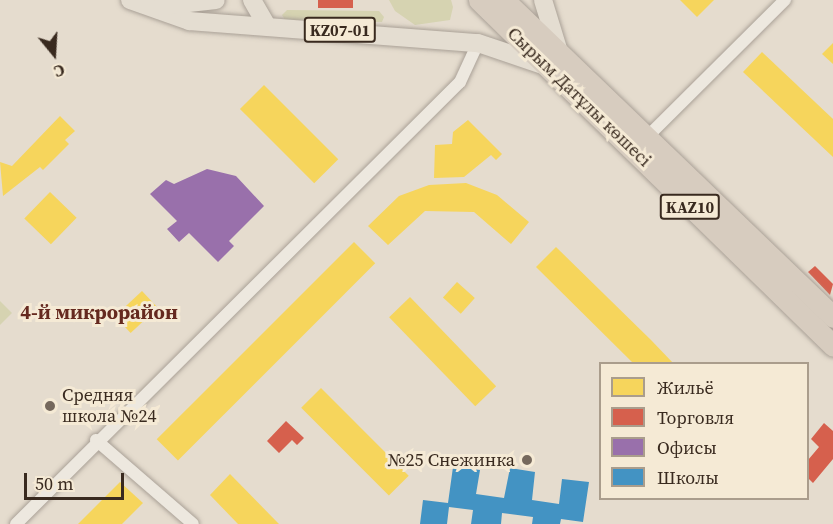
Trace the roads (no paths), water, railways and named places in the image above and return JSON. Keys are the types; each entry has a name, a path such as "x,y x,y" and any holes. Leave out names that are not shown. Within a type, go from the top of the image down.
{"highway":[{"name":"Сырым Датұлы көшесі","path":"479,0 554,61 640,145 833,346"},
{"name":"Сырым Датұлы көшесі","path":"504,0 554,61"},
{"name":"Сырым Датұлы көшесі","path":"640,145 833,317"}],"main road":[{"name":"KZ07-01","path":"132,0 187,7 216,0"},
{"name":"KZ07-01","path":"132,0 189,21 478,43 554,61"},
{"path":"252,0 267,26"},
{"path":"543,0 554,61"}],"street":[{"path":"640,145 785,0"},
{"path":"16,524 96,440 460,82 478,43"},
{"path":"96,440 193,524"}],"place":[{"name":"Средняя школа №24","path":"50,406"},
{"name":"№25 Снежинка","path":"527,460"}],"district":[{"name":"4-й микрорайон","path":"99,312"}]}
